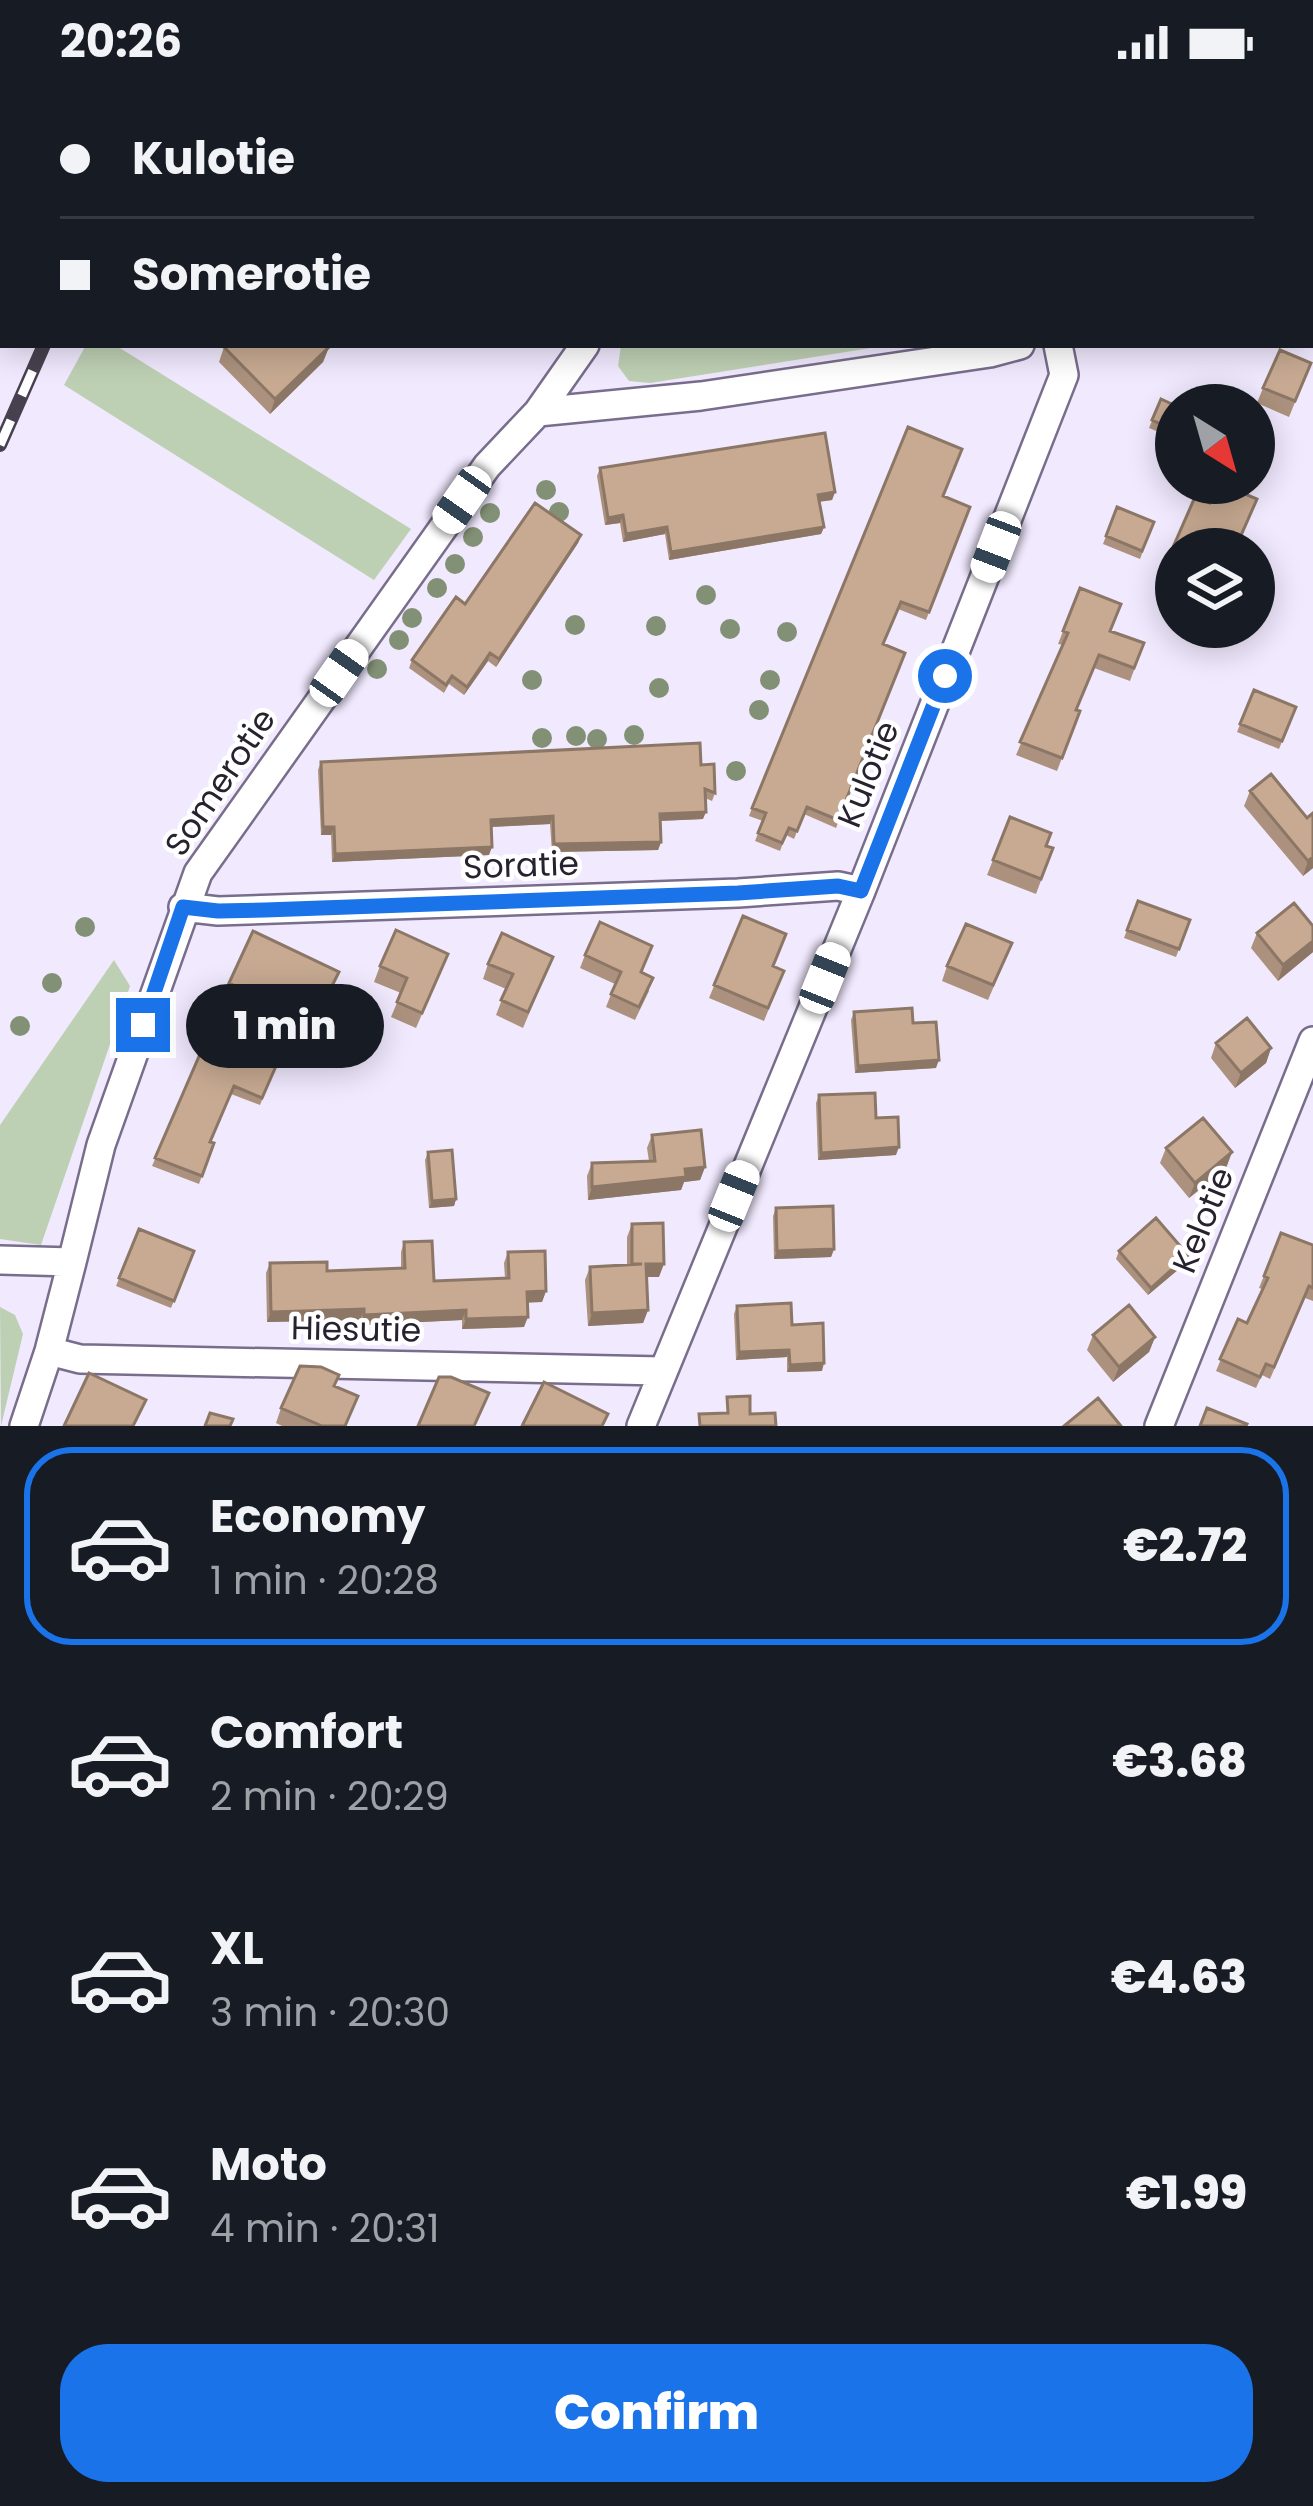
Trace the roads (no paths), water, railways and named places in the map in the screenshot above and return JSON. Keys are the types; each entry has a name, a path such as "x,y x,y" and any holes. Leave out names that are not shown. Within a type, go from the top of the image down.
{"street":[{"name":"Somerotie","path":"25,1426 50,1351 101,1144 198,873 473,484 538,412 583,348"},
{"path":"538,412 701,396 1009,348"},
{"name":"Kulotie","path":"641,1426 861,891 1064,375 1059,348"},
{"name":"Soratie","path":"183,907 241,911 838,886 861,891"},
{"name":"Kelotie","path":"1159,1426 1313,1042"},
{"path":"0,1260 72,1262"},
{"name":"Hiesutie","path":"50,1351 80,1359 662,1371"}],"railway":[{"path":"0,445 43,348"}]}
